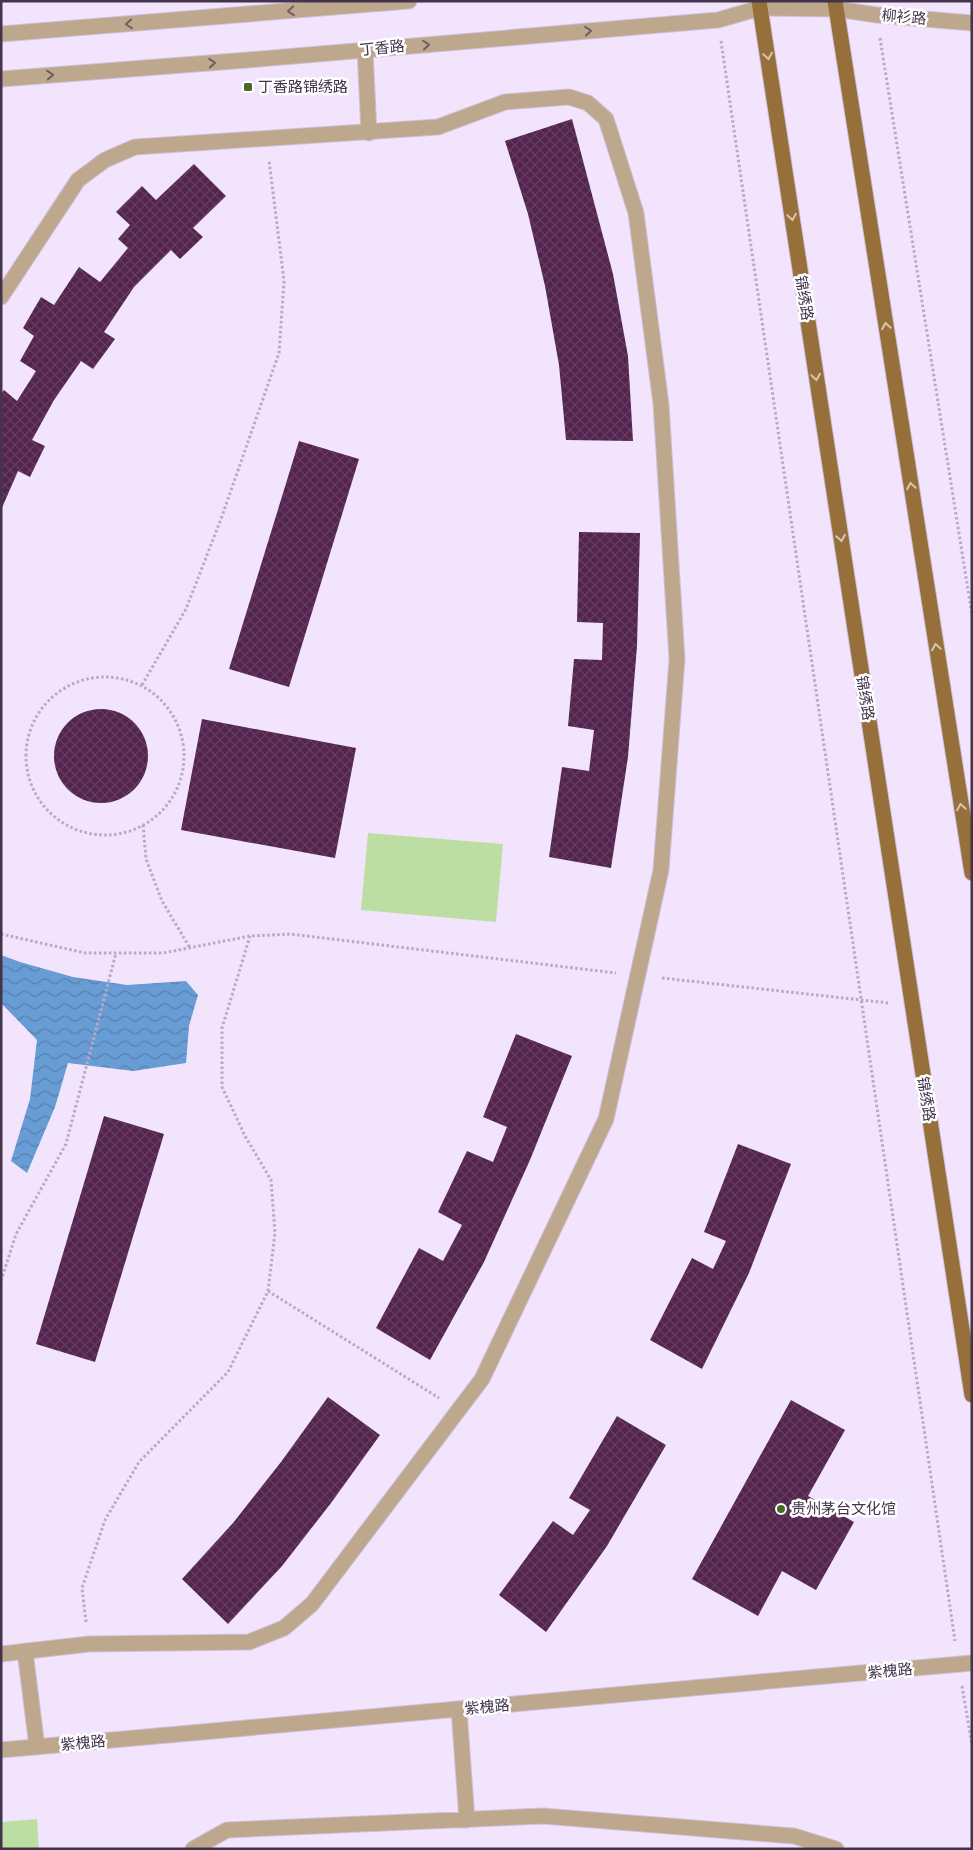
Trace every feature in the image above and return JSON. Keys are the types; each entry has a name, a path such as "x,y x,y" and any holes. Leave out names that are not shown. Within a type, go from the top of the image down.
{"main road":[{"name":"锦绣路","path":"760,4 972,1395"},
{"path":"835,5 972,872"}],"street":[{"path":"1,34 409,1"},
{"name":"丁香路","path":"744,1 760,4 835,5"},
{"name":"丁香路","path":"1,79 718,20 760,4"},
{"name":"柳衫路","path":"835,5 877,15 972,23"},
{"path":"365,50 369,133"},
{"path":"1,297 78,180 105,160 135,147 438,128 505,102 569,97 588,103 606,119 636,213 661,404 677,659 662,870 606,1120 482,1379 312,1604 284,1628 249,1642 89,1644 1,1654"},
{"path":"25,1651 37,1747"},
{"name":"紫槐路","path":"1,1750 965,1664"},
{"path":"459,1710 467,1820"},
{"path":"193,1849 227,1830 543,1816 794,1836 836,1849"}],"path":[{"path":"877,15 972,615"},
{"path":"718,20 862,1001 965,1664 972,1745"},
{"path":"142,685 186,609 222,519 279,353 284,281 267,139"},
{"path":"93,677 118,677 142,685 162,700 176,721 184,745 183,770 174,796 156,817 143,825 133,831 106,836 79,832 55,818 37,797 27,772 26,744 34,720 49,700 69,685 93,677"},
{"path":"143,825 146,859 162,900 190,948"},
{"path":"1,934 85,953 163,953 250,936 290,934 862,1001 912,1005"},
{"path":"89,1644 82,1588 105,1520 139,1462 228,1372 268,1291 275,1233 271,1180 244,1136 222,1087 222,1028 250,936"},
{"path":"1,1281 16,1234 66,1144 116,953"},
{"path":"268,1291 459,1410"}],"green space":[{"path":"368,833 503,844 496,922 361,910"},
{"path":"37,1819 39,1849 1,1849 1,1822"}],"water":[{"path":"1,955 73,977 127,985 186,981 198,995 189,1026 186,1063 133,1071 68,1063 55,1107 27,1173 11,1161 30,1099 37,1040 1,1003"}],"building":[{"path":"572,119 613,274 628,356 633,441 566,440 559,365 545,286 528,214 505,141"},
{"path":"194,164 226,196 193,228 203,237 180,259 171,250 134,287 104,332 115,339 93,369 81,361 54,400 32,440 45,446 30,477 18,471 1,510 1,394 4,390 17,401 36,371 20,361 34,336 23,328 41,297 54,305 79,267 100,282 128,248 118,239 130,225 116,212 142,186 156,200"},
{"path":"299,441 359,459 289,687 229,669"},
{"path":"579,532 640,533 637,646 628,757 611,868 549,857 562,767 589,771 594,730 568,726 574,659 602,660 603,623 577,622"},
{"path":"101,709 119,713 134,723 144,738 148,756 144,774 134,789 119,799 101,803 83,799 68,789 58,774 54,756 58,738 68,723 83,713"},
{"path":"202,719 356,748 335,858 181,830"},
{"path":"516,1034 572,1056 530,1160 484,1262 430,1360 376,1328 419,1248 443,1261 462,1225 438,1212 467,1151 493,1162 507,1127 483,1117"},
{"path":"104,1116 164,1134 95,1362 36,1344"},
{"path":"738,1144 791,1164 749,1273 702,1369 650,1340 692,1258 713,1269 726,1241 704,1232"},
{"path":"328,1397 380,1435 282,1566 228,1624 182,1579 233,1523 281,1462"},
{"name":"贵州茅台文化馆","path":"791,1400 845,1430 808,1496 854,1522 816,1590 782,1571 758,1616 692,1579"},
{"path":"617,1416 666,1445 607,1546 546,1632 499,1595 553,1521 573,1535 590,1510 569,1498"}],"place":[{"name":"丁香路锦绣路","path":"248,87"},
{"name":"贵州茅台文化馆","path":"781,1509"}]}
